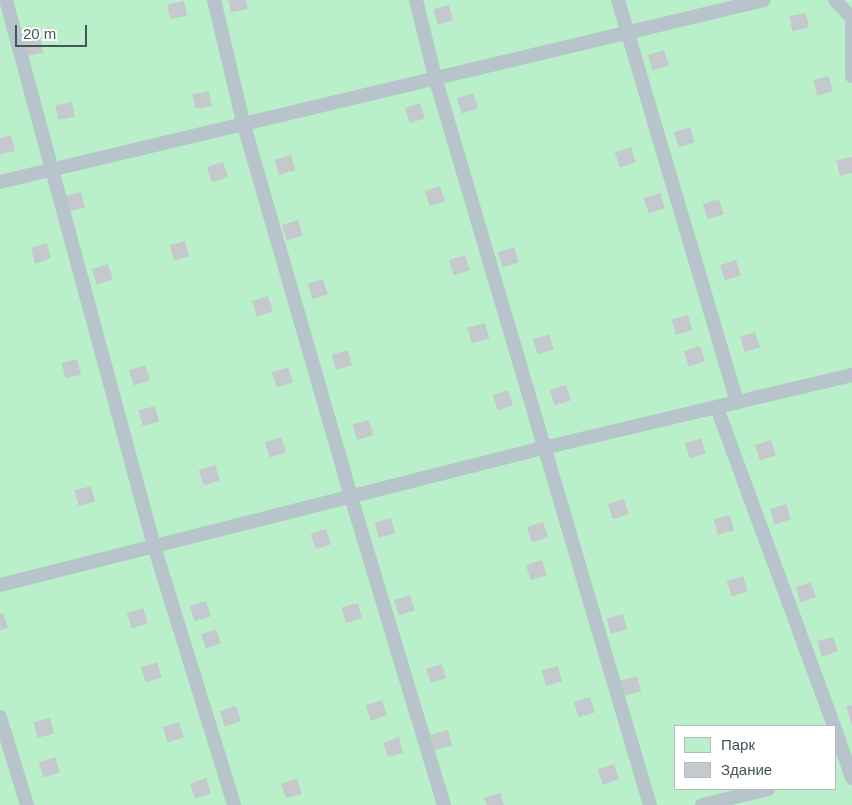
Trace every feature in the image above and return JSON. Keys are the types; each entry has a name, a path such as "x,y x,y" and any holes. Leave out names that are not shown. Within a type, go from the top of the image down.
{"lane":[{"path":"6,0 49,170 154,546 234,805"},
{"path":"214,0 243,122 350,497 444,805"},
{"path":"416,0 435,77 543,448 650,805"},
{"path":"618,0 737,403"},
{"path":"0,182 243,122 764,0"},
{"path":"835,0 852,18"},
{"path":"852,23 852,76"},
{"path":"0,585 543,448 852,375"},
{"path":"717,408 834,725"},
{"path":"0,717 27,805"},
{"path":"837,734 851,772 837,772"},
{"path":"702,805 764,790"}],"green space":[{"path":"0,0 852,0 852,805 0,805"}],"building":[{"path":"228,0 246,0 248,9 231,12"},
{"path":"184,1 187,16 170,19 167,4"},
{"path":"449,5 453,20 438,25 434,9"},
{"path":"806,13 809,28 792,31 789,16"},
{"path":"40,37 43,53 27,56 24,40"},
{"path":"664,50 669,65 653,70 648,55"},
{"path":"829,76 833,92 817,95 813,80"},
{"path":"209,91 212,106 195,109 192,94"},
{"path":"473,93 478,108 462,113 457,98"},
{"path":"72,102 75,117 58,120 55,105"},
{"path":"420,103 425,118 410,123 405,108"},
{"path":"690,127 695,142 679,147 674,132"},
{"path":"11,135 15,151 0,154 0,138"},
{"path":"631,147 636,162 620,167 615,152"},
{"path":"291,155 295,170 279,175 275,159"},
{"path":"852,157 852,173 840,176 836,160"},
{"path":"223,162 228,177 212,182 207,167"},
{"path":"440,186 445,201 430,206 425,191"},
{"path":"81,192 85,207 69,212 65,196"},
{"path":"660,193 665,208 649,213 644,198"},
{"path":"719,199 724,214 708,219 703,204"},
{"path":"298,220 303,235 287,240 282,225"},
{"path":"185,241 189,256 174,261 170,245"},
{"path":"47,243 51,258 35,264 31,248"},
{"path":"514,247 519,262 503,267 498,252"},
{"path":"465,255 470,270 454,275 449,260"},
{"path":"736,260 741,275 725,280 720,265"},
{"path":"108,264 113,279 97,284 92,269"},
{"path":"323,279 328,294 313,299 308,284"},
{"path":"268,296 273,311 257,316 252,301"},
{"path":"688,315 692,330 676,335 672,319"},
{"path":"485,323 489,338 472,343 468,328"},
{"path":"755,332 760,347 745,352 740,337"},
{"path":"549,334 554,349 538,354 533,339"},
{"path":"700,346 705,361 689,366 684,351"},
{"path":"348,350 352,365 336,370 332,354"},
{"path":"77,359 81,374 66,379 62,363"},
{"path":"145,365 150,380 134,385 129,370"},
{"path":"288,367 293,382 277,387 272,372"},
{"path":"566,385 571,400 555,405 550,390"},
{"path":"508,390 513,405 498,410 493,395"},
{"path":"155,406 159,421 143,426 139,410"},
{"path":"369,420 373,435 357,440 353,424"},
{"path":"281,437 286,452 270,457 265,442"},
{"path":"701,438 706,453 690,458 685,443"},
{"path":"771,440 776,455 760,460 755,445"},
{"path":"215,465 220,480 204,485 199,470"},
{"path":"91,486 95,501 79,506 75,490"},
{"path":"624,499 629,514 613,519 608,504"},
{"path":"786,504 791,519 775,524 770,509"},
{"path":"730,515 734,530 718,535 714,519"},
{"path":"391,518 395,533 379,538 375,522"},
{"path":"543,522 548,537 532,542 527,527"},
{"path":"326,529 331,544 316,549 311,534"},
{"path":"542,560 547,575 531,580 526,565"},
{"path":"743,576 748,591 732,596 727,581"},
{"path":"811,582 816,597 801,602 796,587"},
{"path":"410,595 415,610 399,615 394,600"},
{"path":"206,601 211,616 195,621 190,606"},
{"path":"358,603 362,618 346,623 342,607"},
{"path":"143,608 148,623 132,628 127,613"},
{"path":"3,613 8,628 0,630 0,614"},
{"path":"623,614 627,629 611,634 607,618"},
{"path":"216,629 221,643 206,649 201,634"},
{"path":"833,637 838,651 822,657 817,641"},
{"path":"157,662 162,677 146,682 141,667"},
{"path":"442,664 446,678 431,683 427,668"},
{"path":"558,666 562,681 546,686 542,670"},
{"path":"637,676 641,691 625,696 621,680"},
{"path":"590,697 595,712 579,717 574,702"},
{"path":"382,700 387,715 371,720 366,705"},
{"path":"852,705 852,725 846,707"},
{"path":"236,706 241,721 225,726 220,711"},
{"path":"50,718 54,733 38,738 34,722"},
{"path":"179,722 184,737 168,742 163,727"},
{"path":"448,730 452,745 435,750 431,735"},
{"path":"399,737 403,753 388,757 383,743"},
{"path":"55,757 60,772 44,777 39,762"},
{"path":"614,764 619,779 603,784 598,769"},
{"path":"206,778 211,794 195,798 190,784"},
{"path":"297,778 302,794 286,798 281,784"},
{"path":"500,793 504,805 487,805 484,798"}]}
